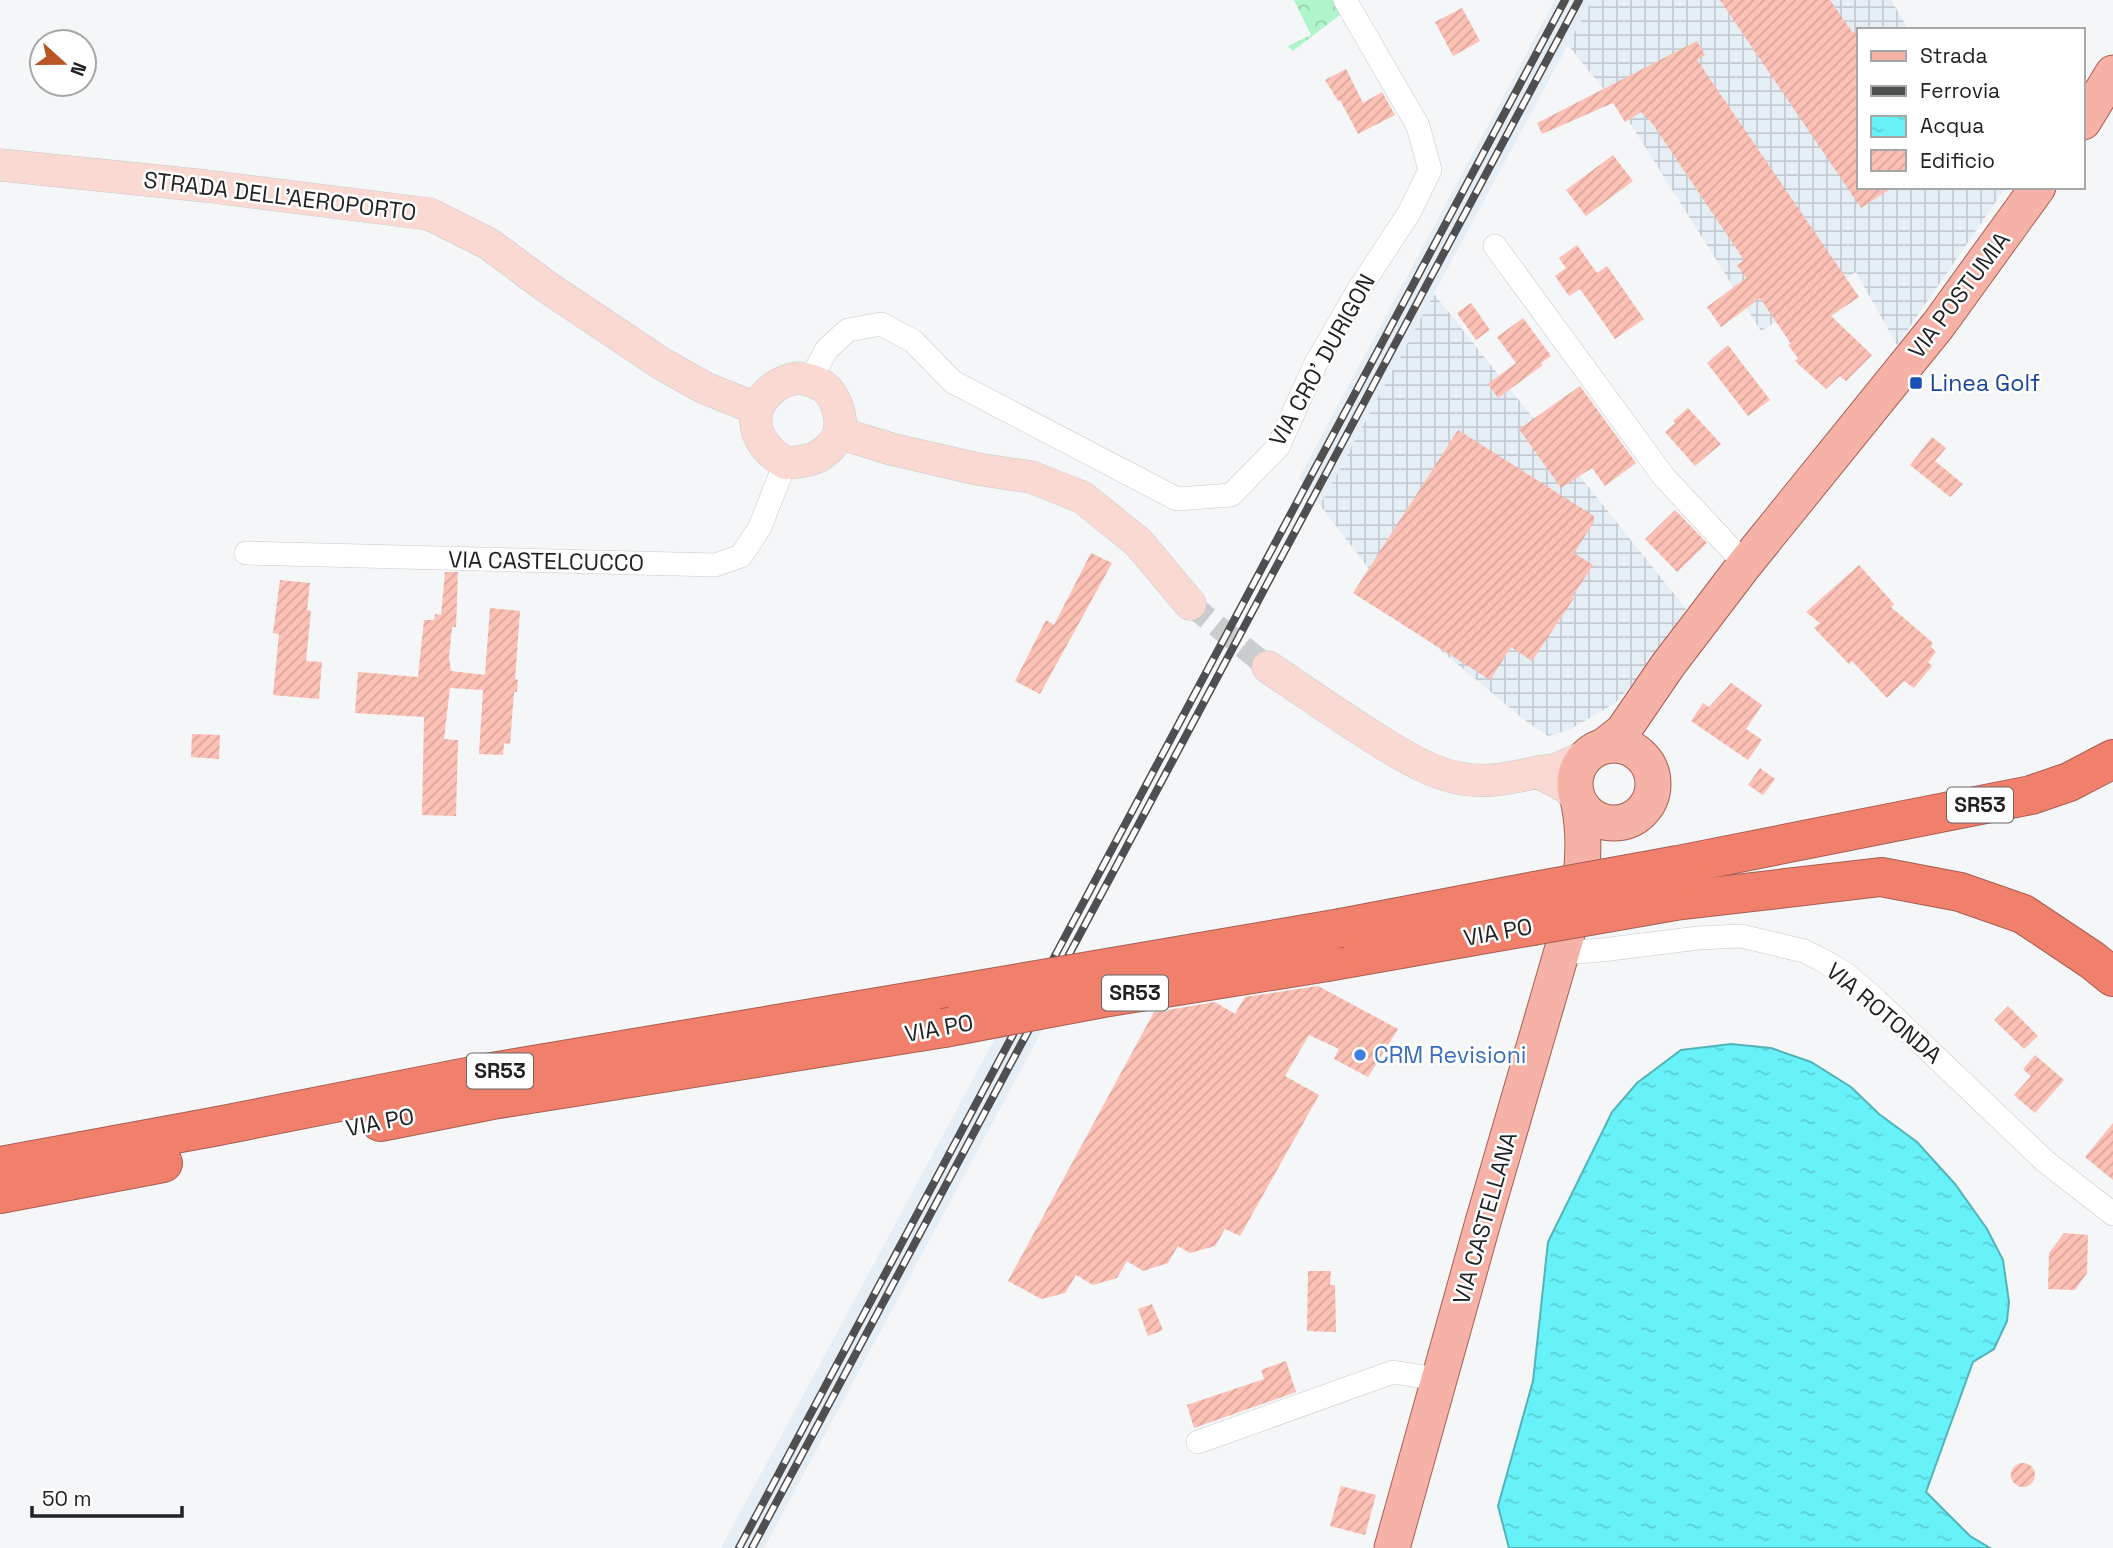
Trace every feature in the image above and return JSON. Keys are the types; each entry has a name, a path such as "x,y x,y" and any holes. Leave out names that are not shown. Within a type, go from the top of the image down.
{"highway":[{"name":"VIA PO","path":"0,1194 492,1100 944,1028 1103,998 1334,945 1677,883 1842,833 2031,795 2068,782 2113,758"},
{"name":"VIA PO","path":"1677,883 1881,877 1960,892 2023,914 2113,976"},
{"name":"VIA PO","path":"0,1166 492,1072 1118,965 1267,942 1334,945"}],"main road":[{"path":"2085,119 2113,73"},
{"name":"VIA POSTUMIA","path":"1594,752 1623,731 1668,665 1745,564 1939,324 2037,189"},
{"path":"1580,889 1598,858 1616,835 1644,810 1651,799 1651,725 1668,665"},
{"path":"1580,889 1584,852 1583,825 1574,778 1578,767 1594,752 1616,745 1628,747 1638,753 1647,762 1652,774"},
{"path":"1577,800 1587,814 1599,821 1611,824 1635,818"},
{"name":"VIA CASTELLANA","path":"1392,1548 1580,889"}],"street":[{"name":"VIA CRO' DURIGON","path":"810,380 827,348 848,330 881,324 913,341 953,382 1177,499 1231,495 1278,447 1315,365 1356,294 1409,213 1430,170 1418,126 1345,0"},
{"name":"STRADA DELL'AEROPORTO","path":"0,165 206,186 429,214 489,244 547,287 662,364 705,388 757,409"},
{"path":"1495,246 1664,477 1745,564"},
{"path":"784,380 810,380 823,386 833,397 839,410 839,433 827,450 815,458 785,463 765,446 758,435 757,409 772,387 784,380"},
{"path":"839,433 891,449 977,469 1031,477 1082,497 1138,542 1191,604"},
{"name":"VIA CASTELCUCCO","path":"246,553 715,565 741,556 760,527 785,463"},
{"path":"1268,667 1360,730 1419,765 1457,778 1495,781 1555,770 1594,752"},
{"path":"1538,772 1566,786 1577,800"},
{"name":"VIA ROTONDA","path":"1560,953 1741,936 1804,951 1846,974 2046,1162 2113,1214"},
{"path":"1198,1442 1393,1373 1438,1380"}],"shaded area":[{"path":"1555,0 1592,0 1320,505 1299,478"},
{"path":"1592,0 1891,0 1908,28 1857,28 1857,189 2005,189 1897,345 1856,272 1761,331 1627,118 1568,45"},
{"path":"1434,294 1686,609 1637,680 1615,703 1569,730 1548,736 1417,631 1320,505"},
{"path":"1046,1023 764,1548 721,1548 998,1033"}],"green space":[{"path":"1294,0 1351,0 1354,4 1293,51 1288,46 1311,35"}],"water":[{"path":"1731,1044 1771,1048 1811,1062 1851,1087 1879,1114 1917,1142 1955,1184 1987,1229 2003,1260 2009,1302 2007,1321 1994,1349 1973,1362 1926,1492 1970,1536 1990,1548 1509,1548 1498,1506 1533,1381 1548,1242 1612,1112 1637,1083 1681,1050"}],"building":[{"path":"1720,0 1830,0 1853,33 1857,30 1857,189 1890,189 1861,208"},
{"path":"1462,8 1480,41 1453,56 1435,22"},
{"path":"1697,41 1705,55 1697,60 1859,297 1831,316 1872,355 1846,381 1840,376 1826,389 1795,361 1798,358 1788,345 1791,344 1760,298 1721,327 1707,307 1746,278 1737,265 1744,260 1652,123 1641,112 1625,122 1613,103 1542,134 1537,123"},
{"path":"1346,69 1363,103 1382,92 1395,115 1358,134 1340,100 1338,101 1325,80"},
{"path":"1613,155 1633,181 1586,216 1566,190"},
{"path":"1577,245 1597,273 1607,266 1644,319 1615,339 1580,289 1569,296 1555,276 1566,268 1559,258"},
{"path":"1471,303 1490,330 1476,340 1457,313"},
{"path":"1523,318 1551,356 1498,398 1488,384 1516,363 1497,337"},
{"path":"1728,345 1770,400 1748,416 1707,363"},
{"path":"1580,386 1636,463 1605,486 1592,468 1561,488 1519,429"},
{"path":"1688,408 1721,444 1695,466 1665,432"},
{"path":"1458,430 1594,516 1594,522 1574,553 1593,565 1572,597 1574,598 1532,661 1511,647 1490,680 1353,593"},
{"path":"1932,437 1946,448 1935,461 1963,484 1950,497 1910,465"},
{"path":"1675,510 1707,543 1677,572 1645,539"},
{"path":"1091,553 1112,563 1040,694 1015,681 1046,620 1054,625"},
{"path":"1859,565 1894,604 1891,607 1933,643 1931,647 1936,652 1928,662 1932,666 1914,688 1904,681 1887,698 1852,661 1849,664 1814,628 1820,623 1806,612"},
{"path":"445,572 458,572 456,627 452,627 449,657 451,671 485,675 490,608 520,611 515,679 518,680 517,692 514,692 510,744 504,743 503,755 479,754 483,690 450,688 444,739 458,740 456,816 422,815 424,717 355,713 358,672 418,677 424,620 434,620 435,614 441,615"},
{"path":"280,580 310,583 307,610 311,611 306,661 322,662 319,699 273,695 279,634 273,633"},
{"path":"1731,683 1762,705 1746,729 1762,740 1748,760 1691,721 1703,703 1709,707"},
{"path":"192,734 220,735 219,759 191,757"},
{"path":"1760,768 1775,779 1763,795 1748,785"},
{"path":"1318,986 1398,1029 1368,1077 1334,1059 1339,1049 1309,1035 1285,1076 1319,1095 1240,1236 1225,1229 1215,1246 1190,1253 1178,1246 1168,1263 1143,1271 1127,1261 1117,1278 1093,1285 1076,1275 1065,1293 1041,1299 1008,1281 1154,1012 1215,1002 1235,1014 1245,997"},
{"path":"2008,1006 2038,1036 2024,1049 1994,1020"},
{"path":"2035,1055 2064,1080 2035,1113 2014,1095 2031,1076 2023,1069"},
{"path":"2113,1123 2113,1180 2085,1157"},
{"path":"2064,1233 2088,1235 2087,1273 2075,1290 2048,1289 2049,1253"},
{"path":"1308,1271 1331,1271 1330,1285 1335,1285 1336,1332 1307,1331"},
{"path":"1152,1304 1163,1330 1148,1336 1138,1309"},
{"path":"1286,1361 1296,1392 1194,1428 1187,1405 1264,1379 1261,1370"},
{"path":"2023,1463 2034,1470 2035,1475 2028,1486 2023,1487 2012,1480 2011,1475 2018,1464"},
{"path":"1341,1486 1376,1495 1365,1535 1330,1526"}],"tunnel":[{"path":"1190,604 1268,667"}],"railway":[{"path":"739,1548 1565,0"},
{"path":"752,1548 1579,0"}],"place":[{"name":"Linea Golf","path":"1916,383"},
{"name":"CRM Revisioni","path":"1360,1055"}]}
